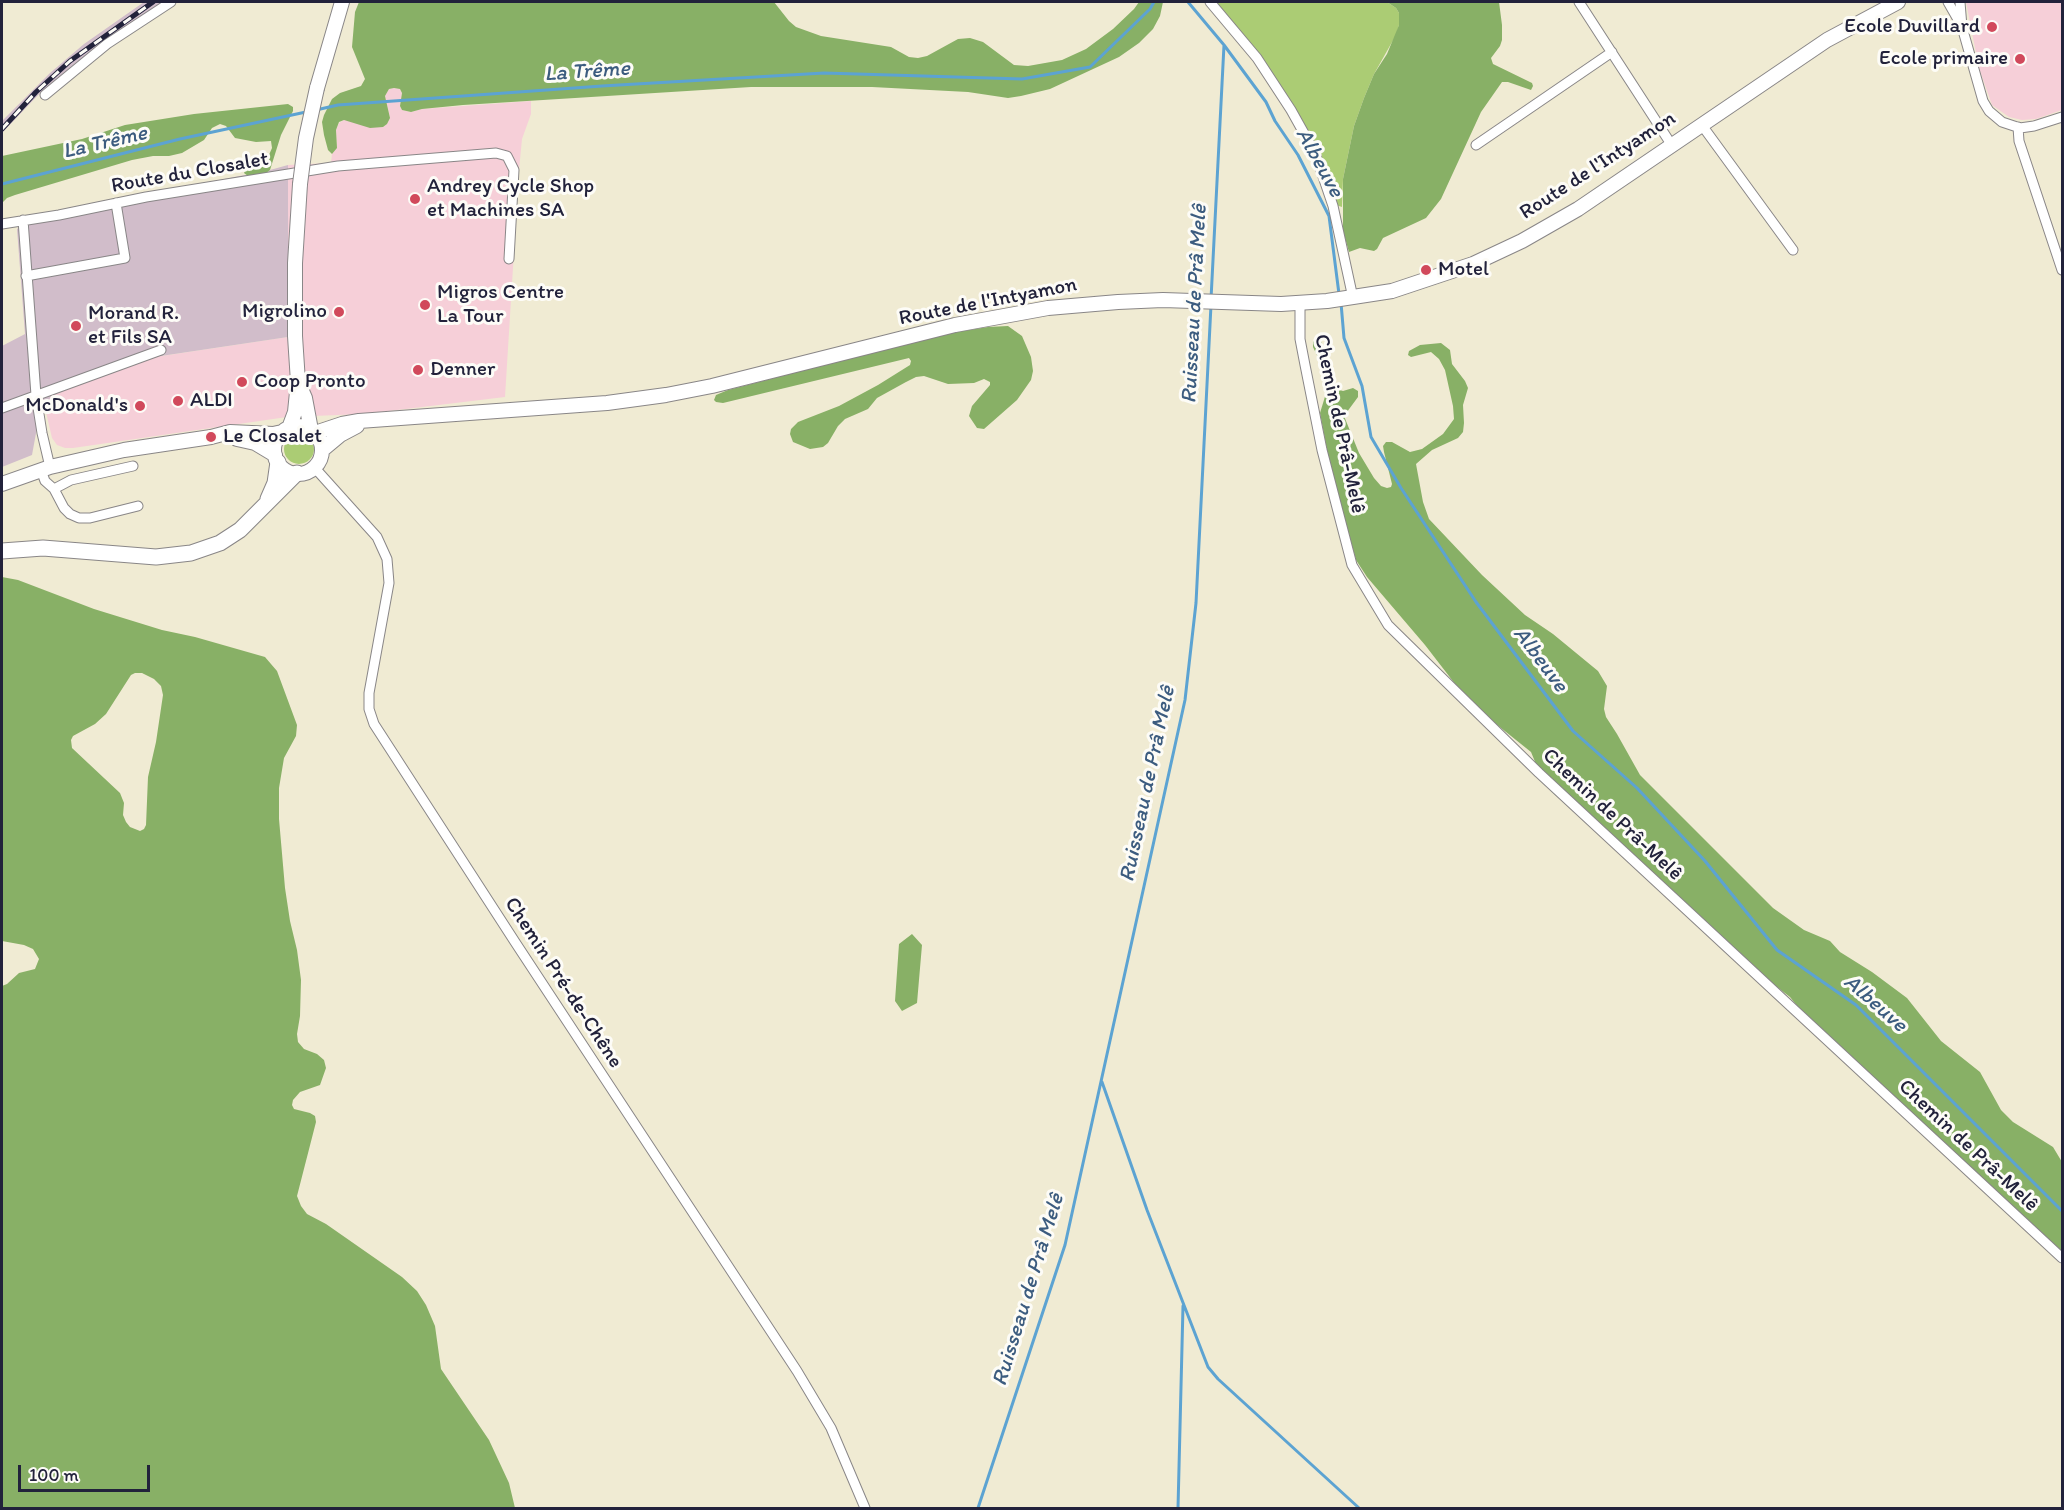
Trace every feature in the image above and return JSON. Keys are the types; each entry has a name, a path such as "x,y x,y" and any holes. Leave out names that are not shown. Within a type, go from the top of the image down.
{"highway":[{"path":"262,509 275,483 277,458"},
{"path":"2,551 43,548 135,556 174,556 207,548 220,543 240,530 297,473"}],"main road":[{"path":"298,382 305,398 308,421 320,441 322,450 320,460 314,467 297,473 284,469 277,458 275,445 295,412 298,382 295,336 295,263 300,184 306,138 317,88 342,2"},
{"name":"Route de l'Intyamon","path":"313,431 342,424 371,421 637,399 712,386 955,325 1022,312 1118,302 1202,301 1263,305 1327,301 1376,294 1429,280 1473,264 1522,241 1578,209 1827,40 1898,2"},
{"name":"Route de l'Intyamon","path":"322,450 349,430 371,421"},
{"path":"2,484 45,469 124,450 237,431 263,433 302,426 313,431"},
{"path":"211,437 250,441 277,458"}],"street":[{"path":"45,95 107,44 171,2"},
{"path":"1210,2 1257,58 1291,110 1315,153 1333,206 1350,298"},
{"path":"1579,2 1671,144"},
{"path":"1948,2 1962,27"},
{"path":"1960,2 1962,27 1986,107 2002,122 2018,127 2034,126 2062,117"},
{"path":"1476,145 1612,52"},
{"path":"1701,124 1793,250"},
{"path":"2018,127 2019,141 2062,270"},
{"name":"Route du Closalet","path":"2,224 338,166 496,153 507,156 514,170 509,259"},
{"path":"26,276 125,258 116,203"},
{"path":"22,220 45,481 54,489 64,508 79,518 90,518 138,506"},
{"name":"Chemin de Prâ-Melê","path":"1300,303 1300,339 1305,365 1322,450 1352,565 1388,625 1539,773 2062,1258"},
{"path":"2,408 161,350"},
{"path":"54,489 72,480 133,466"},
{"name":"Chemin Pré-de-Chêne","path":"314,467 377,537 387,559 389,583 369,693 369,709 374,724 810,1391 831,1428 865,1509"}],"shaded area":[{"path":"144,2 164,2 78,61 42,91 2,133 2,121 50,73 84,44"},
{"name":"Ecole primaire","path":"1966,2 2062,2 2062,110 2036,119 2022,120 2009,117 1992,105 1979,68"},
{"path":"389,89 400,89 402,93 400,106 402,110 411,112 422,109 531,101 531,114 522,139 519,170 505,397 364,414 287,417 73,448 57,445 52,438 46,412 46,402 51,396 161,350 162,356 288,337 288,165 331,163 332,154 337,148 336,130 339,123 344,120 383,127 390,118 385,96"},
{"path":"288,165 288,337 161,356 161,350 51,396 46,406 41,406 32,455 2,467 2,346 25,334 17,229 31,216 245,175 265,174 270,170"}],"green space":[{"path":"359,2 774,2 796,27 821,36 891,47 909,57 918,58 927,56 958,39 970,38 983,42 1014,65 1028,66 1062,60 1086,49 1113,29 1139,2 1163,2 1160,16 1153,29 1139,43 1119,57 1050,89 1021,96 1008,98 968,92 872,87 751,87 463,105 411,112 402,110 400,106 402,93 400,89 394,88 389,89 385,96 390,118 387,124 383,127 370,128 344,120 339,122 336,130 337,148 332,154 328,150 324,135 322,122 324,115 332,99 340,93 361,86 365,79 352,47 355,12"},
{"path":"1205,2 1387,2 1396,8 1399,13 1399,25 1396,35 1374,74 1354,126 1343,179 1342,207 1330,203 1306,143 1256,63"},
{"path":"1387,2 1499,2 1502,40 1491,58 1493,64 1532,83 1533,86 1531,90 1502,82 1481,112 1441,199 1426,218 1383,238 1374,251 1360,248 1349,252 1343,231 1343,179 1354,126 1364,98 1399,25 1399,13"},
{"path":"288,104 293,107 293,111 281,135 270,170 265,174 248,176 244,173 265,164 272,148 271,141 256,142 235,138 226,126 220,124 212,128 204,140 182,153 132,160 15,195 2,203 2,156 82,139 125,125 194,114"},
{"path":"1008,326 1022,336 1031,357 1033,371 1031,380 1017,400 984,429 977,428 969,416 972,406 990,382 984,379 974,383 948,384 924,376 906,382 877,398 868,409 845,419 823,447 810,449 793,442 791,429 798,422 839,406 878,385 910,365 909,358 723,403 714,400 716,395 728,390 943,334"},
{"path":"1317,338 1320,339 1325,350 1336,389 1343,391 1353,388 1358,391 1358,397 1344,416 1359,453 1374,478 1381,486 1387,488 1392,484 1383,446 1386,442 1392,442 1410,452 1422,449 1443,434 1454,419 1445,370 1439,359 1431,352 1411,357 1408,355 1409,351 1420,345 1441,343 1450,350 1452,364 1468,388 1463,405 1463,432 1458,438 1432,450 1416,464 1423,502 1429,519 1482,575 1525,615 1553,634 1598,671 1607,686 1604,709 1606,717 1640,775 1773,908 1804,930 1830,941 1840,952 1907,998 1941,1041 1980,1072 2001,1110 2013,1122 2053,1147 2062,1162 2062,1262 2012,1205 1798,1007 1790,997 1705,931 1551,791 1543,781 1531,752 1486,716 1459,689 1367,577 1356,560 1331,471 1320,413 1327,390 1326,381 1324,370 1313,347 1313,342"},
{"path":"299,434 310,438 314,449 310,460 299,464 288,460 284,449 288,438"},
{"path":"2,577 18,580 94,609 162,630 265,657 277,671 297,725 296,736 284,758 279,788 279,819 285,888 301,980 298,1042 304,1049 317,1054 324,1060 326,1068 320,1085 300,1092 293,1100 294,1109 310,1113 315,1116 316,1122 297,1196 307,1214 326,1224 402,1277 417,1291 435,1326 441,1369 489,1440 509,1483 515,1508 2,1508 2,986 19,973 35,969 39,959 33,949 2,941","holes":["142,673 154,679 161,686 163,695 148,777 146,825 140,831 130,827 126,822 123,815 124,803 120,793 72,748 71,740 73,736 95,724 106,714 131,675"]},
{"path":"912,934 922,945 917,1003 902,1011 895,1001 899,944"}],"waterway":[{"name":"La Trême","path":"316,110 338,105 824,73 1022,79 1090,67 1150,9 1154,2"},
{"name":"Albeuve","path":"1188,2 1224,45 1266,102 1275,121 1298,155 1329,216 1339,294"},
{"name":"Ruisseau de Prâ Melê","path":"1211,299 1224,45"},
{"name":"La Trême","path":"2,184 180,139 306,112"},
{"name":"Albeuve","path":"1341,303 1344,338 1362,386 1371,437 1401,488 1476,602 1573,731 1637,788 1705,861 1777,950 1856,1005 2062,1211"},
{"name":"Ruisseau de Prâ Melê","path":"978,1508 1065,1245 1185,700 1196,603 1211,305"},
{"path":"1102,1082 1147,1210 1208,1367 1218,1379 1359,1508"},
{"path":"1178,1508 1183,1306"}],"railway":[{"path":"2,129 36,92 70,61 153,2"}],"place":[{"name":"Ecole Duvillard","path":"1992,27"},
{"name":"Ecole primaire","path":"2020,59"},
{"name":"Andrey Cycle Shop et Machines SA","path":"415,199"},
{"name":"Motel","path":"1426,270"},
{"name":"Migros Centre La Tour","path":"425,305"},
{"name":"Migrolino","path":"339,312"},
{"name":"Morand R. et Fils SA","path":"76,326"},
{"name":"Denner","path":"418,370"},
{"name":"Coop Pronto","path":"242,382"},
{"name":"ALDI","path":"178,401"},
{"name":"McDonald's","path":"140,406"},
{"name":"Le Closalet","path":"211,437"}]}
